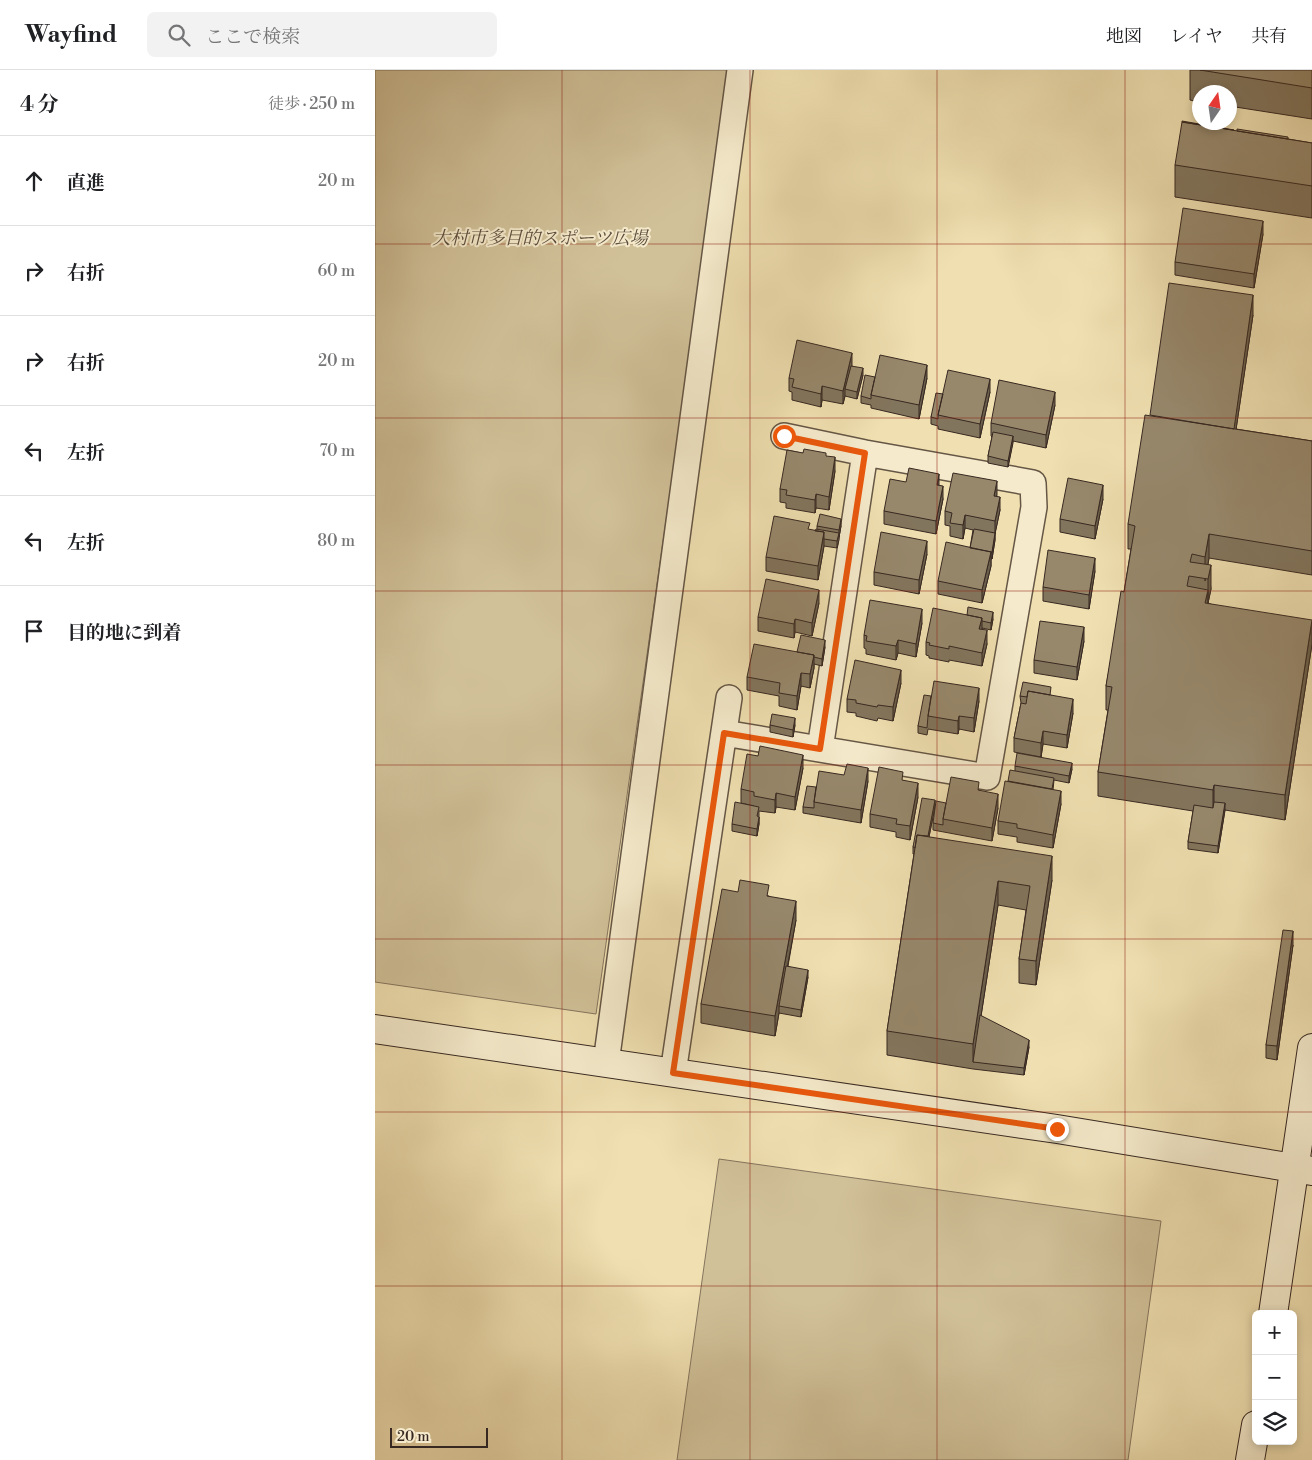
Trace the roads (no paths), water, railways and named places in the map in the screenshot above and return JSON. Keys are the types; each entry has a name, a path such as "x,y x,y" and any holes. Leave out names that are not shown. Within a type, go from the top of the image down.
{"street":[{"path":"605,1063 740,70"},
{"path":"724,733 987,777 1034,507 1033,483 865,453 784,436"},
{"path":"820,749 865,453"},
{"path":"673,1073 729,698"},
{"path":"375,1030 1057,1129 1304,1170"},
{"path":"1274,1310 1304,1170 1312,1048"},
{"path":"1250,1460 1253,1445"}],"park label":[{"name":"大村市多目的スポーツ広場","path":"540,238"}]}
